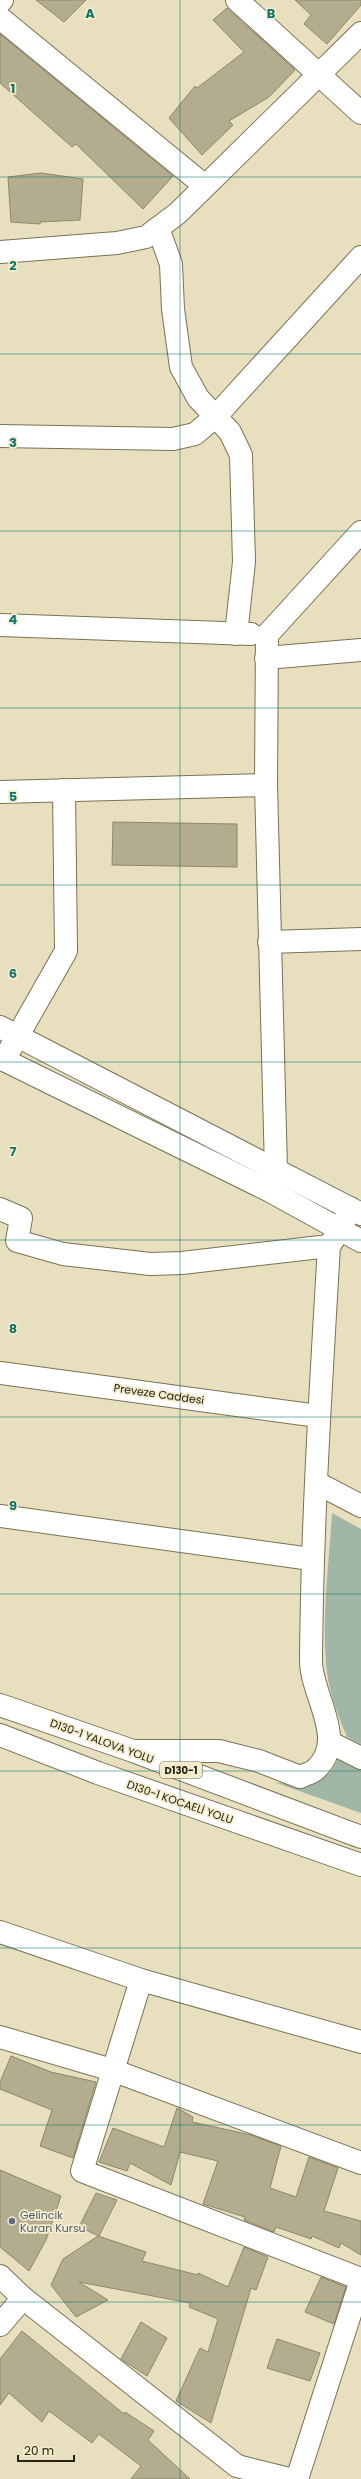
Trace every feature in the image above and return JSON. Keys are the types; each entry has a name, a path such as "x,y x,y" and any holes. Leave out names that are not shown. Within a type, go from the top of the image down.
{"main road":[{"path":"237,0 361,113"},
{"path":"0,18 205,186"},
{"path":"0,252 117,243 146,238 178,213 361,33"},
{"path":"158,228 171,264 173,309 181,367 198,398 230,432 241,455 244,562 236,634"},
{"path":"0,436 174,438 195,434 216,416 361,257"},
{"path":"270,1191 276,1170 266,786 266,635 361,532"},
{"path":"0,624 266,635"},
{"path":"266,658 361,650"},
{"path":"0,792 266,786"},
{"path":"64,790 66,951 9,1032 2,1059 270,1191 335,1238"},
{"path":"269,942 361,939"},
{"path":"9,1032 356,1211 335,1238 318,1416 317,1483 311,1559 311,1672 330,1730 328,1753 316,1770 300,1776 259,1761 219,1751 133,1751"},
{"path":"0,1209 21,1218 17,1241 64,1254 150,1264 182,1263 335,1238 361,1240"},
{"name":"Preveze Caddesi","path":"0,1372 318,1416"},
{"path":"317,1483 361,1506"},
{"path":"0,1516 311,1559"},
{"name":"D130-1 YALOVA YOLU","path":"0,1705 133,1751 361,1837"},
{"name":"D130-1 KOCAELİ YOLU","path":"0,1736 98,1773 361,1865"},
{"path":"329,1742 361,1758"},
{"path":"0,1932 141,1980 361,2042"},
{"path":"141,1980 82,2171 361,2279 297,2479"},
{"path":"0,2037 112,2070 361,2163"},
{"path":"0,2276 23,2298 234,2472 289,2479"},
{"path":"0,2325 23,2298"}],"green space":[{"path":"332,1513 361,1529 361,1744 347,1737 334,1701 327,1673 325,1607"},
{"path":"341,1753 361,1763 361,1813 274,1782 307,1787 331,1772"}],"building":[{"path":"36,0 86,0 64,22"},
{"path":"295,0 361,0 361,5 327,44 304,24 311,15"},
{"path":"227,8 295,70 269,97 229,121 233,125 202,155 169,118 195,86 197,88 244,52 213,20"},
{"path":"0,34 173,176 143,209 76,144 72,147 0,83"},
{"path":"41,173 83,179 80,220 40,222 40,224 11,222 8,177"},
{"path":"113,822 237,824 237,867 112,865"},
{"path":"11,2056 51,2072 96,2082 73,2158 40,2146 52,2110 0,2089 0,2082"},
{"path":"177,2108 193,2117 192,2122 251,2135 281,2146 270,2188 296,2197 309,2157 338,2168 324,2211 361,2221 361,2255 341,2243 339,2248 312,2236 311,2239 276,2227 274,2232 244,2220 245,2217 203,2204 218,2161 180,2152 171,2185 130,2163 127,2171 99,2162 113,2128 164,2147"},
{"path":"0,2170 61,2196 46,2240 29,2271 0,2247"},
{"path":"96,2193 117,2200 99,2236 79,2227"},
{"path":"98,2236 146,2252 142,2261 198,2275 198,2273 228,2287 244,2247 268,2257 256,2290 251,2288 211,2423 176,2401 200,2348 208,2352 218,2319 189,2307 190,2303 79,2282 108,2300 76,2317 51,2285 63,2259"},
{"path":"321,2277 346,2287 334,2324 305,2312"},
{"path":"141,2322 167,2338 147,2376 121,2359"},
{"path":"22,2331 124,2414 125,2412 154,2431 148,2440 190,2479 131,2479 141,2466 99,2434 92,2443 49,2411 42,2422 9,2393 0,2405 0,2359"},
{"path":"277,2339 320,2353 310,2381 267,2368"}],"place":[{"name":"Gelincik Kuran Kursu","path":"12,2221"}]}
